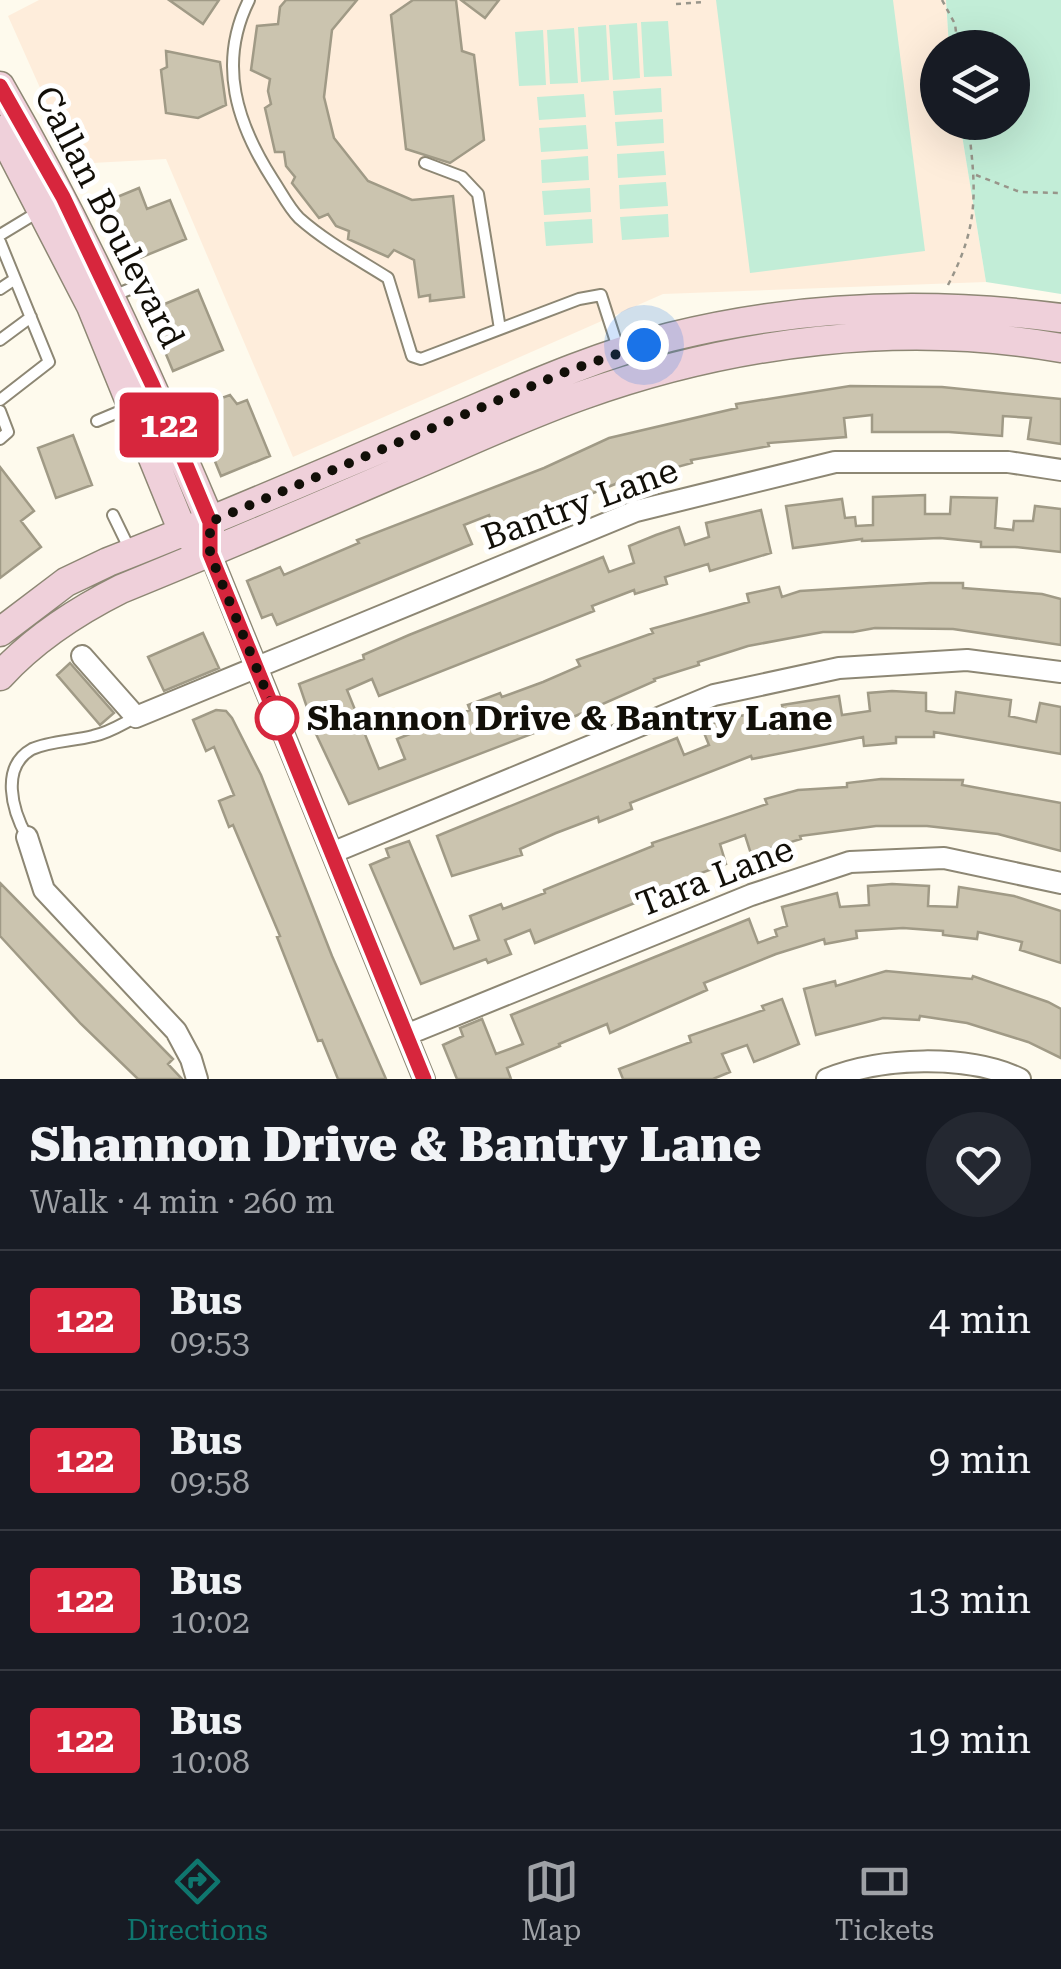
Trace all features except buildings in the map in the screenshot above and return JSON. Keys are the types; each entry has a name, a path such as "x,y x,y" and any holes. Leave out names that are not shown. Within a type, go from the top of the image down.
{"main road":[{"name":"Callan Boulevard","path":"0,86 53,203 90,306 155,403 183,532 210,554"},
{"name":"Callan Boulevard","path":"0,130 53,203 112,296 155,403 210,522 210,554"},
{"path":"0,632 66,582 619,352 721,326 876,307 964,308 1061,318"},
{"path":"0,676 47,633 120,590 534,414 675,367 796,344 878,337 964,337 1061,348"}],"street":[{"name":"Bantry Lane","path":"136,717 636,510 835,462 1008,462 1061,470"},
{"path":"210,554 424,1079"},
{"path":"82,656 136,717"},
{"path":"334,852 714,695 857,666 967,660 1061,672"},
{"path":"27,837 44,890 176,1031 191,1059 196,1079"},
{"name":"Tara Lane","path":"406,1035 751,895 850,862 944,858 1061,882"},
{"path":"827,1079 850,1070 919,1060 1004,1072 1020,1079"}],"lane":[{"path":"250,0 241,17 234,54 235,91 250,143 296,214 326,240 388,278 412,356 421,359 580,299 601,295 619,352"},
{"path":"426,163 462,177 478,194 500,329"},
{"path":"0,400 48,362 0,238 53,203"},
{"path":"0,290 16,279"},
{"path":"112,296 142,284"},
{"path":"0,340 30,317"},
{"path":"97,421 155,403"},
{"path":"0,410 8,432 0,439"},
{"path":"113,515 131,553"},
{"path":"27,837 7,792 8,778 18,760 31,750 107,732 136,717"}],"path":[{"path":"942,0 956,30"},
{"path":"676,4 704,2"},
{"path":"946,290 972,230 974,173 970,140"},
{"path":"974,173 995,185 1020,192 1061,193"}],"shaded area":[{"path":"39,0 946,0 948,30 920,30 920,140 963,140 986,282 663,294 293,457 166,159 74,164 8,16"}],"green space":[{"path":"716,0 893,0 925,251 750,273"},
{"path":"946,0 1061,0 1061,294 986,282 963,140 1030,140 1030,30 948,30"},
{"path":"668,21 672,76 644,77 641,22"},
{"path":"637,23 640,78 613,80 609,25"},
{"path":"606,25 609,80 581,82 578,27"},
{"path":"574,28 578,83 550,84 547,30"},
{"path":"543,30 546,85 519,86 515,32"},
{"path":"661,88 662,112 615,115 613,91"},
{"path":"584,94 586,117 539,120 537,97"},
{"path":"663,119 664,143 617,146 615,122"},
{"path":"586,125 588,149 541,152 539,128"},
{"path":"664,151 666,175 618,178 617,154"},
{"path":"588,156 589,180 542,183 541,160"},
{"path":"666,182 668,206 620,209 619,185"},
{"path":"590,188 591,212 544,215 542,191"},
{"path":"668,214 669,237 622,240 620,217"},
{"path":"592,219 593,243 546,246 544,222"}],"bus line":[{"name":"122","path":"0,86 63,197 152,384 210,522 210,554 424,1079"}],"place":[{"name":"Shannon Drive & Bantry Lane","path":"277,718"}],"route":[{"path":"277,718 210,554 210,522 570,370 644,345"}]}
